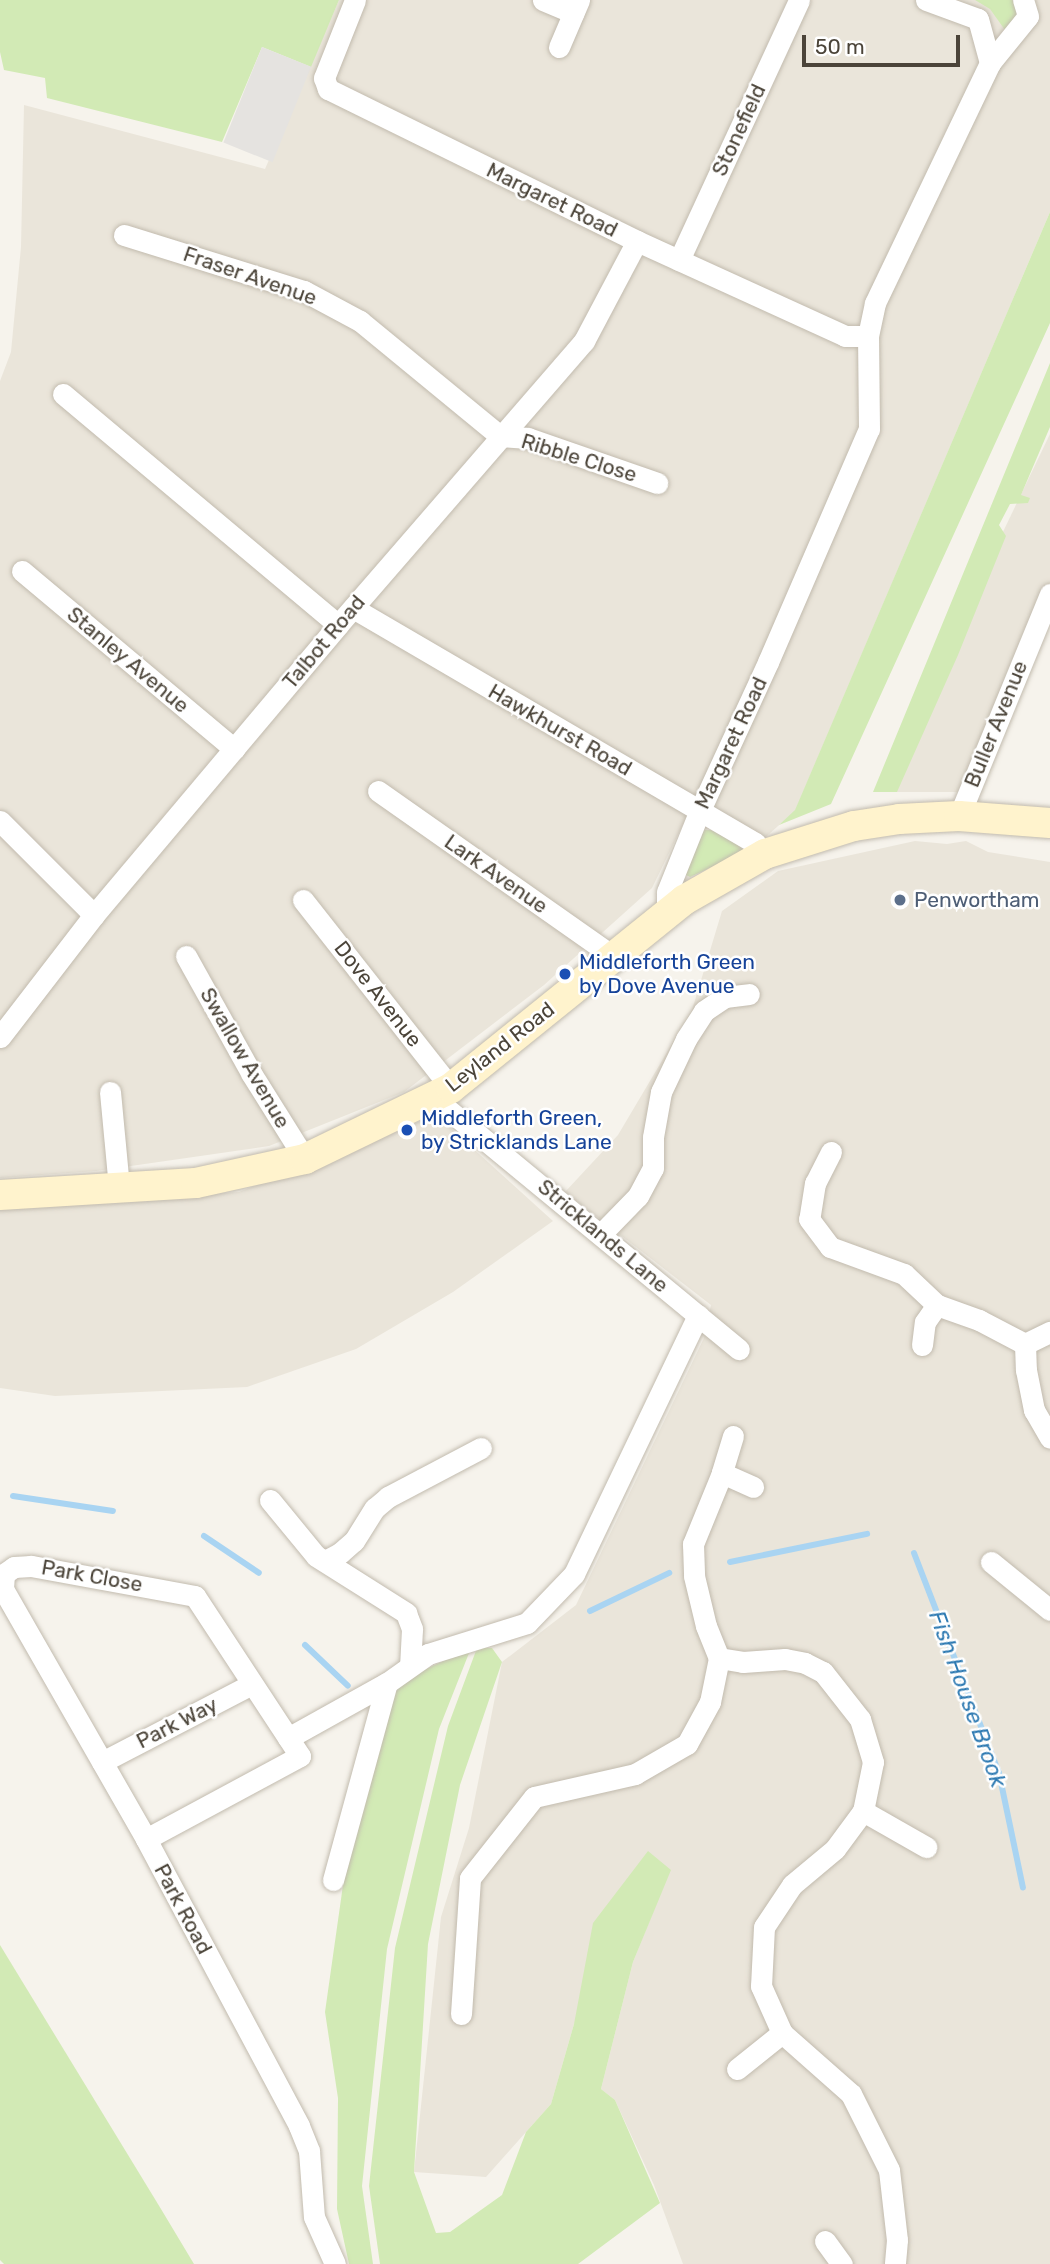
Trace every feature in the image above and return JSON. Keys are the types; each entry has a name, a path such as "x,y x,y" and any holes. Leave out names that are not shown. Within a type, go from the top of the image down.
{"main road":[{"name":"Leyland Road","path":"0,1195 196,1184 305,1159 443,1093 684,900 765,854 854,827 899,819 958,816 1050,823"}],"street":[{"name":"Margaret Road","path":"355,0 324,78 328,89 637,241 845,336 868,336"},
{"path":"543,0 576,7 559,47"},
{"name":"Stonefield","path":"679,260 799,0"},
{"path":"926,0 978,19 990,62"},
{"name":"Margaret Road","path":"667,913 667,892 700,810 758,685 869,429 868,336 875,303 990,62 1028,16 1023,0"},
{"name":"Fraser Avenue","path":"124,235 304,291 360,320 500,436"},
{"name":"Talbot Road","path":"1,1032 94,915 338,625 584,341 637,241"},
{"path":"62,394 338,625"},
{"name":"Ribble Close","path":"500,436 528,438 657,483"},
{"name":"Stanley Avenue","path":"22,571 234,749"},
{"name":"Buller Avenue","path":"958,816 1050,594"},
{"name":"Hawkhurst Road","path":"353,608 700,810 755,844 765,854"},
{"name":"Lark Avenue","path":"378,791 613,956"},
{"path":"0,821 94,915"},
{"name":"Dove Avenue","path":"303,900 443,1093"},
{"name":"Swallow Avenue","path":"186,956 251,1073 305,1159"},
{"path":"601,1234 638,1196 653,1168 653,1137 661,1092 686,1039 704,1012 725,997 749,994"},
{"path":"110,1092 119,1188"},
{"name":"Stricklands Lane","path":"443,1093 601,1234 738,1349"},
{"path":"831,1152 815,1183 809,1219 830,1247 904,1274 937,1305 979,1320 1025,1344"},
{"path":"922,1345 925,1322 937,1305"},
{"path":"288,1738 387,1683 428,1654 527,1623 574,1574 698,1315"},
{"path":"1025,1344 1050,1332"},
{"path":"1025,1344 1026,1370 1034,1410 1050,1438"},
{"path":"461,2014 470,1878 534,1797 635,1774 687,1744 710,1702 719,1658 706,1626 697,1589 693,1544 722,1473 733,1436"},
{"path":"325,1561 354,1541 374,1508 388,1497 481,1448"},
{"path":"722,1473 753,1487"},
{"path":"270,1500 305,1546 406,1613 412,1629 410,1666"},
{"path":"991,1562 1050,1610"},
{"name":"Park Close","path":"146,1839 3,1589 2,1573 14,1567 32,1566 195,1595 288,1738"},
{"path":"719,1658 743,1662 785,1659 805,1663 823,1672 860,1719 873,1762 863,1811 835,1849 792,1885 764,1927 761,1986 782,2033 851,2094 889,2170 897,2240 895,2264"},
{"path":"333,1880 387,1683"},
{"name":"Park Way","path":"102,1762 251,1684"},
{"name":"Park Road","path":"288,1738 300,1756 146,1839 299,2126 309,2151 314,2217 335,2264"},
{"path":"863,1811 926,1847"},
{"path":"737,2069 782,2033"},
{"path":"824,2241 842,2264"}],"shaded area":[{"path":"339,0 1050,0 1050,212 795,811 760,842 690,810 652,888 544,985 404,1092 269,1146 96,1171 0,1178 0,381 11,352 21,247 24,105 265,169"},
{"path":"262,47 311,67 273,162 223,142"},
{"path":"1050,434 1050,613 964,792 878,792"},
{"path":"915,841 947,844 966,841 988,852 1050,862 1050,2264 683,2264 654,2185 615,2100 601,2089 633,1962 670,1870 574,2024 551,2104 486,2177 414,2172 441,1917 469,1828 502,1662 576,1605 704,1338 711,1305 565,1192 618,1135 692,1010 722,911 778,871"},
{"path":"436,1115 553,1221 453,1292 356,1349 247,1387 55,1396 0,1388 0,1207 239,1192"}],"green space":[{"path":"0,0 339,0 311,67 262,47 222,142 47,98 45,78 4,70 0,52"},
{"path":"975,0 1012,0 1017,6 1015,24 1005,30 990,9"},
{"path":"1050,212 1050,323 831,804 779,825 795,810"},
{"path":"1050,363 1050,427 1021,495 1030,498 1028,503 1010,504 999,525 1006,536 958,655 897,792 873,792"},
{"path":"702,830 711,830 739,844 743,850 738,855 690,877 684,874"},
{"path":"471,1648 439,1729 387,1949 362,2186 373,2264 349,2264 337,2209 338,2098 325,2012 344,1878 394,1684"},
{"path":"477,1648 492,1648 502,1662 460,1785 428,1944 414,2172 436,2233 450,2232 502,2195 526,2132 551,2104 574,2024 593,1923 648,1851 671,1870 633,1962 601,2089 615,2100 660,2203 578,2264 380,2264 369,2186 395,1948 448,1726"},
{"path":"0,1945 194,2264 4,2264 0,2260"}],"waterway":[{"name":"Fish House Brook","path":"13,1496 113,1511"},
{"name":"Fish House Brook","path":"730,1562 867,1534"},
{"name":"Fish House Brook","path":"204,1536 259,1573"},
{"name":"Fish House Brook","path":"914,1553 999,1773 1023,1888"},
{"name":"Fish House Brook","path":"590,1611 669,1573"},
{"name":"Fish House Brook","path":"305,1645 348,1686"}],"place":[{"name":"Penwortham","path":"900,900"},
{"name":"Middleforth Green by Dove Avenue","path":"565,974"},
{"name":"Middleforth Green, by Stricklands Lane","path":"407,1130"}]}
